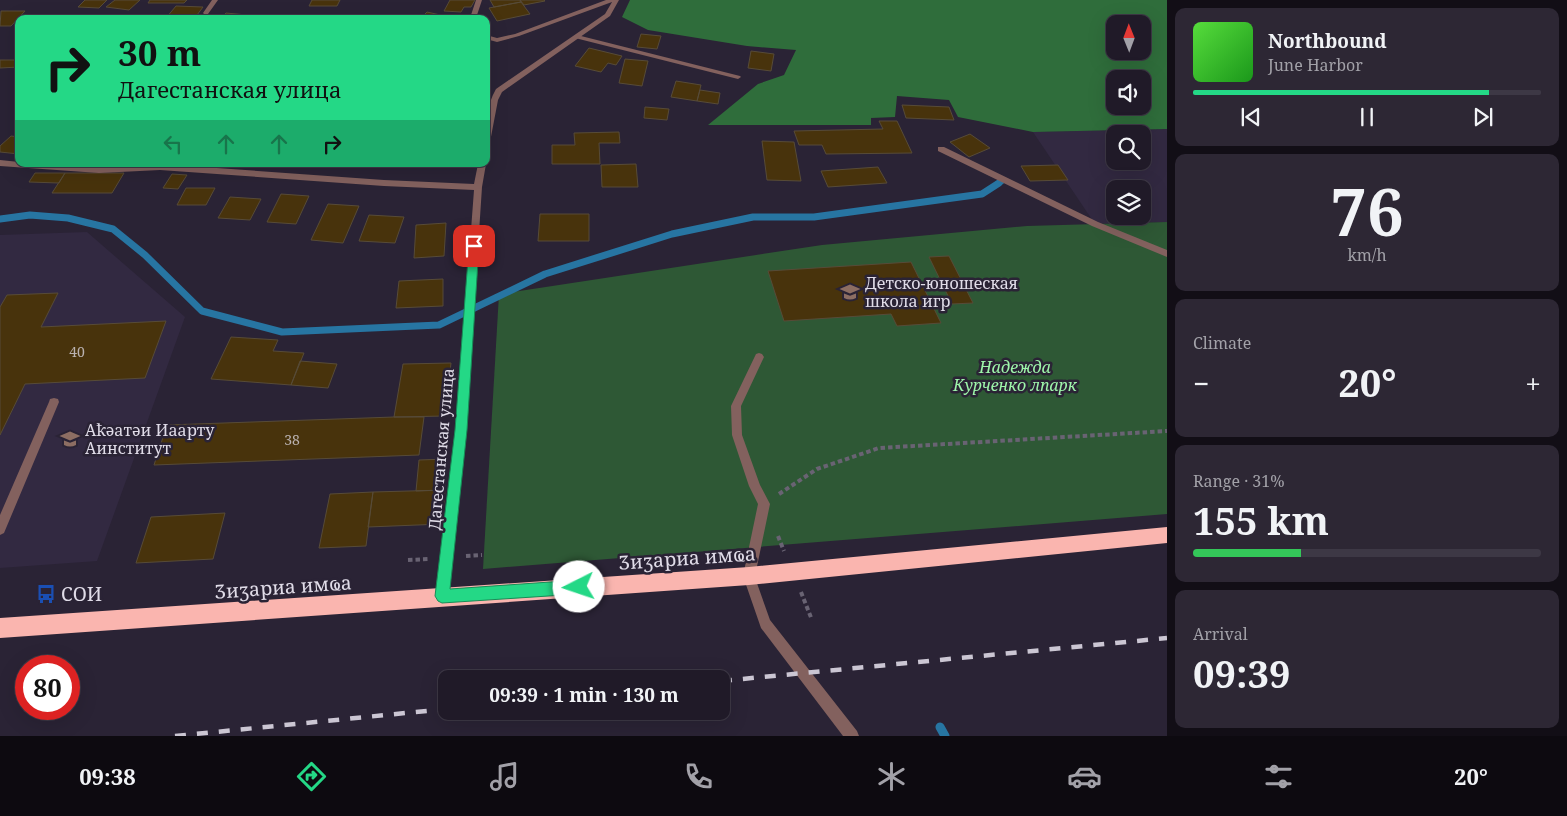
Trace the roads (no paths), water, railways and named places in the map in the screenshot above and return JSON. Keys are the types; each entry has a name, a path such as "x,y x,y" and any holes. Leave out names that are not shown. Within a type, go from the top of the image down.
{"highway":[{"name":"Ӡиӡариа имҩа","path":"0,628 749,576 1167,535"}],"street":[{"path":"206,13 214,0"},
{"path":"474,15 479,0"},
{"path":"490,38 497,40 517,35 612,0"},
{"path":"490,121 494,100 499,91 608,15 616,0"},
{"path":"577,37 738,77"},
{"path":"941,149 1095,224 1167,254"},
{"path":"52,167 100,170 137,167"},
{"path":"186,167 384,183 478,187"},
{"name":"Дагестанская улица","path":"442,596 461,430 478,187 481,167"},
{"path":"759,357 736,406 737,435 755,486 764,504 749,576 765,624 852,736"},
{"path":"0,529 54,402"}],"waterway":[{"path":"997,184 1004,180"},
{"path":"0,219 30,215 68,218 113,229 145,255 202,311 282,332 439,325 545,274 672,234 753,217 814,217 982,194 999,183"},
{"path":"940,727 945,736"}],"railway":[{"path":"730,680 1167,638"},
{"path":"175,736 438,710"}],"place":[{"name":"Детско-юношеская школа игр","path":"850,292"},
{"name":"Аҟәатәи Иаарту Аинститут","path":"70,439"},
{"name":"СОИ","path":"46,594"}],"park label":[{"name":"Надежда Курченко лпарк","path":"1015,376"}]}
